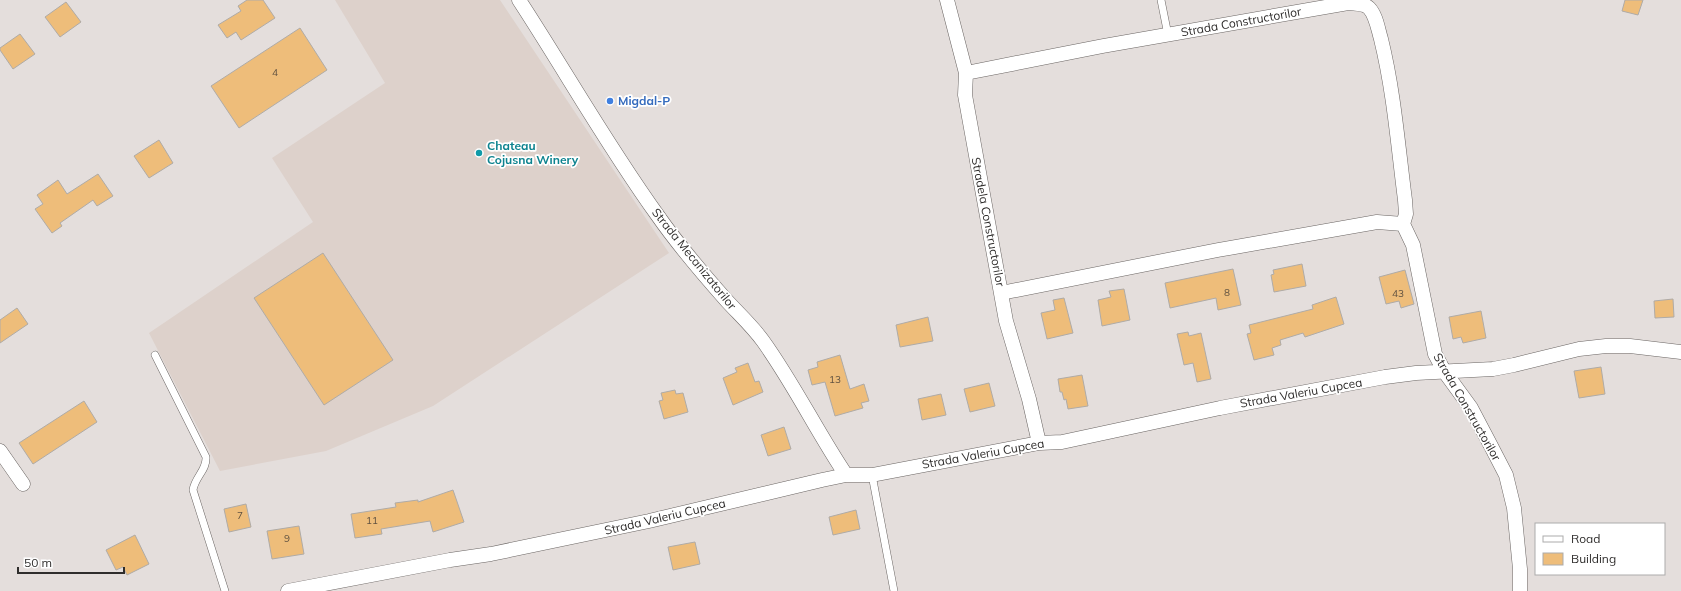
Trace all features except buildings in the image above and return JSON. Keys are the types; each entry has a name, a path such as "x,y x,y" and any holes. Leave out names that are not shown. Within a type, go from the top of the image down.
{"street":[{"name":"Strada Mecanizatorilor","path":"518,0 562,66 618,157 658,216 707,278 762,340 779,364 819,433 846,475"},
{"name":"Stradela Constructorilor","path":"947,0 966,73 965,95 1006,321 1029,399 1039,443"},
{"name":"Strada Constructorilor","path":"966,73 1348,3 1359,4 1368,8 1374,16 1389,70 1405,200 1406,214 1403,224 1412,244 1435,354 1444,371 1470,408 1506,475 1514,508 1520,569 1520,591"},
{"path":"1001,293 1218,250 1377,222 1403,224"},
{"name":"Strada Valeriu Cupcea","path":"288,591 450,560 492,554 649,521 846,475 872,475 1039,443 1062,442 1220,408 1385,377 1444,371 1493,369 1579,349 1606,346 1630,346 1681,352"},
{"path":"0,450 23,484"}],"lane":[{"path":"1161,0 1168,35"},
{"path":"155,355 206,457 207,464 195,482 193,490 225,591"},
{"path":"872,475 894,591"}],"shaded area":[{"path":"335,0 500,0 669,253 433,406 326,451 220,471 149,333 313,222 272,158 385,83"}],"place":[{"name":"Migdal-P","path":"610,101"},
{"name":"Chateau Cojusna Winery","path":"479,153"}]}
